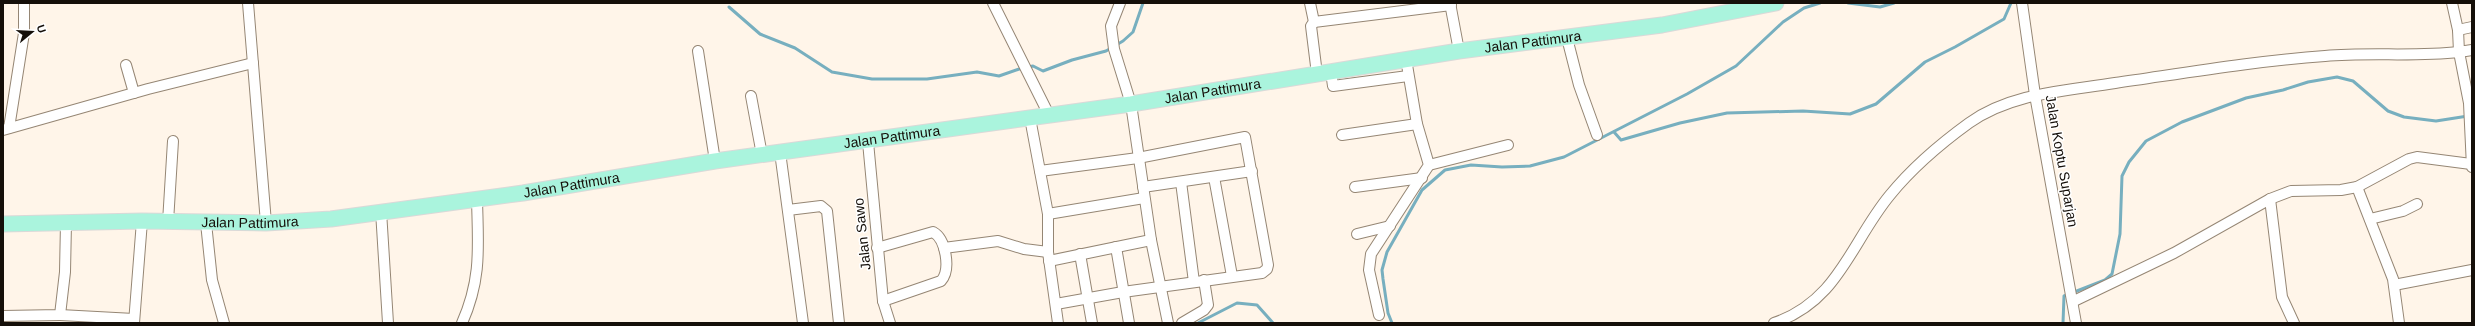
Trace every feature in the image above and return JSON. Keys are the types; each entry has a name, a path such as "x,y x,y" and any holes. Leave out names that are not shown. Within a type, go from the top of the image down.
{"main road":[{"name":"Jalan Pattimura","path":"3,224 142,221 266,223 331,219 477,199 715,161 868,142 1131,104 1459,51 1662,25 1776,3"}],"street":[{"path":"24,3 24,34 6,129 134,93 253,63"},
{"path":"248,3 266,223"},
{"path":"993,3 1048,115"},
{"path":"1120,3 1111,26 1114,49 1131,104 1151,240 1168,323"},
{"path":"1310,3 1314,22 1311,26 1324,73 1333,86 1408,76"},
{"name":"Jalan Koptu Suparjan","path":"2022,3 2035,95 2074,300 2076,323"},
{"path":"2074,300 2174,253 2270,199 2291,191 2342,190 2357,187 2409,159 2417,157 2472,165 2468,127 2469,103 2459,52 2458,30 2452,3"},
{"path":"1314,22 1450,4 1459,51"},
{"path":"2458,30 2472,27"},
{"path":"1567,38 1579,85 1597,134"},
{"path":"1774,323 1808,305 1826,289 1839,274 1890,195 1934,150 1988,110 2035,95 2224,67 2374,52 2424,55 2472,50"},
{"path":"698,51 715,161"},
{"path":"1379,316 1370,279 1369,262 1375,246 1422,178 1429,165 1417,124 1406,59"},
{"path":"126,65 134,93"},
{"path":"751,96 762,155"},
{"path":"1030,118 1048,214 1048,256 1058,323"},
{"path":"1342,135 1417,124"},
{"path":"1040,171 1138,158 1243,136 1247,139 1267,269 1262,273 1088,297 1056,304"},
{"path":"168,222 173,141"},
{"name":"Jalan Sawo","path":"868,142 883,301 890,323"},
{"path":"1429,165 1508,145"},
{"path":"780,152 803,323"},
{"path":"1144,187 1252,171"},
{"path":"1214,177 1232,276"},
{"path":"1355,188 1422,178"},
{"path":"1181,182 1199,281 1208,305 1204,310 1182,323"},
{"path":"2357,187 2394,285 2399,323"},
{"path":"1048,214 1144,198"},
{"path":"462,323 476,283 479,263 477,199"},
{"path":"2270,199 2282,297 2294,323"},
{"path":"2370,219 2403,211 2417,204"},
{"path":"788,210 821,206 827,211 839,323"},
{"path":"382,211 388,323"},
{"path":"3,316 60,315 134,321 142,221"},
{"path":"60,315 65,272 66,223"},
{"path":"206,223 212,280 224,323"},
{"path":"1357,234 1390,226"},
{"path":"877,248 933,232 937,234 944,248 946,273 941,280 883,301"},
{"path":"944,248 998,241 1011,243 1024,249 1048,256 1080,254 1151,240"},
{"path":"1116,247 1129,323"},
{"path":"1080,254 1092,323"},
{"path":"2394,285 2472,270"}],"waterway":[{"path":"1028,67 1033,66 1043,71 1072,60 1106,51 1123,41 1133,32 1143,3"},
{"path":"1392,323 1388,313 1382,270 1387,252 1422,190 1445,170 1471,165 1502,167 1530,166 1564,157 1687,94 1736,66 1783,22 1804,8 1820,3"},
{"path":"1848,3 1880,7 1894,3"},
{"path":"1614,132 1621,140 1680,123 1727,113 1803,111 1850,114 1876,104 1925,62 2004,19 2011,3"},
{"path":"729,7 760,34 795,48 832,72 872,79 927,79 977,72 999,76 1022,68"},
{"path":"2063,323 2064,296 2105,280 2112,274 2120,234 2122,176 2129,162 2146,141 2182,122 2246,98 2283,90 2308,82 2337,77 2353,81 2388,111 2404,117 2436,121 2468,116"},
{"path":"1198,323 1237,303 1257,305 1273,323"}]}
